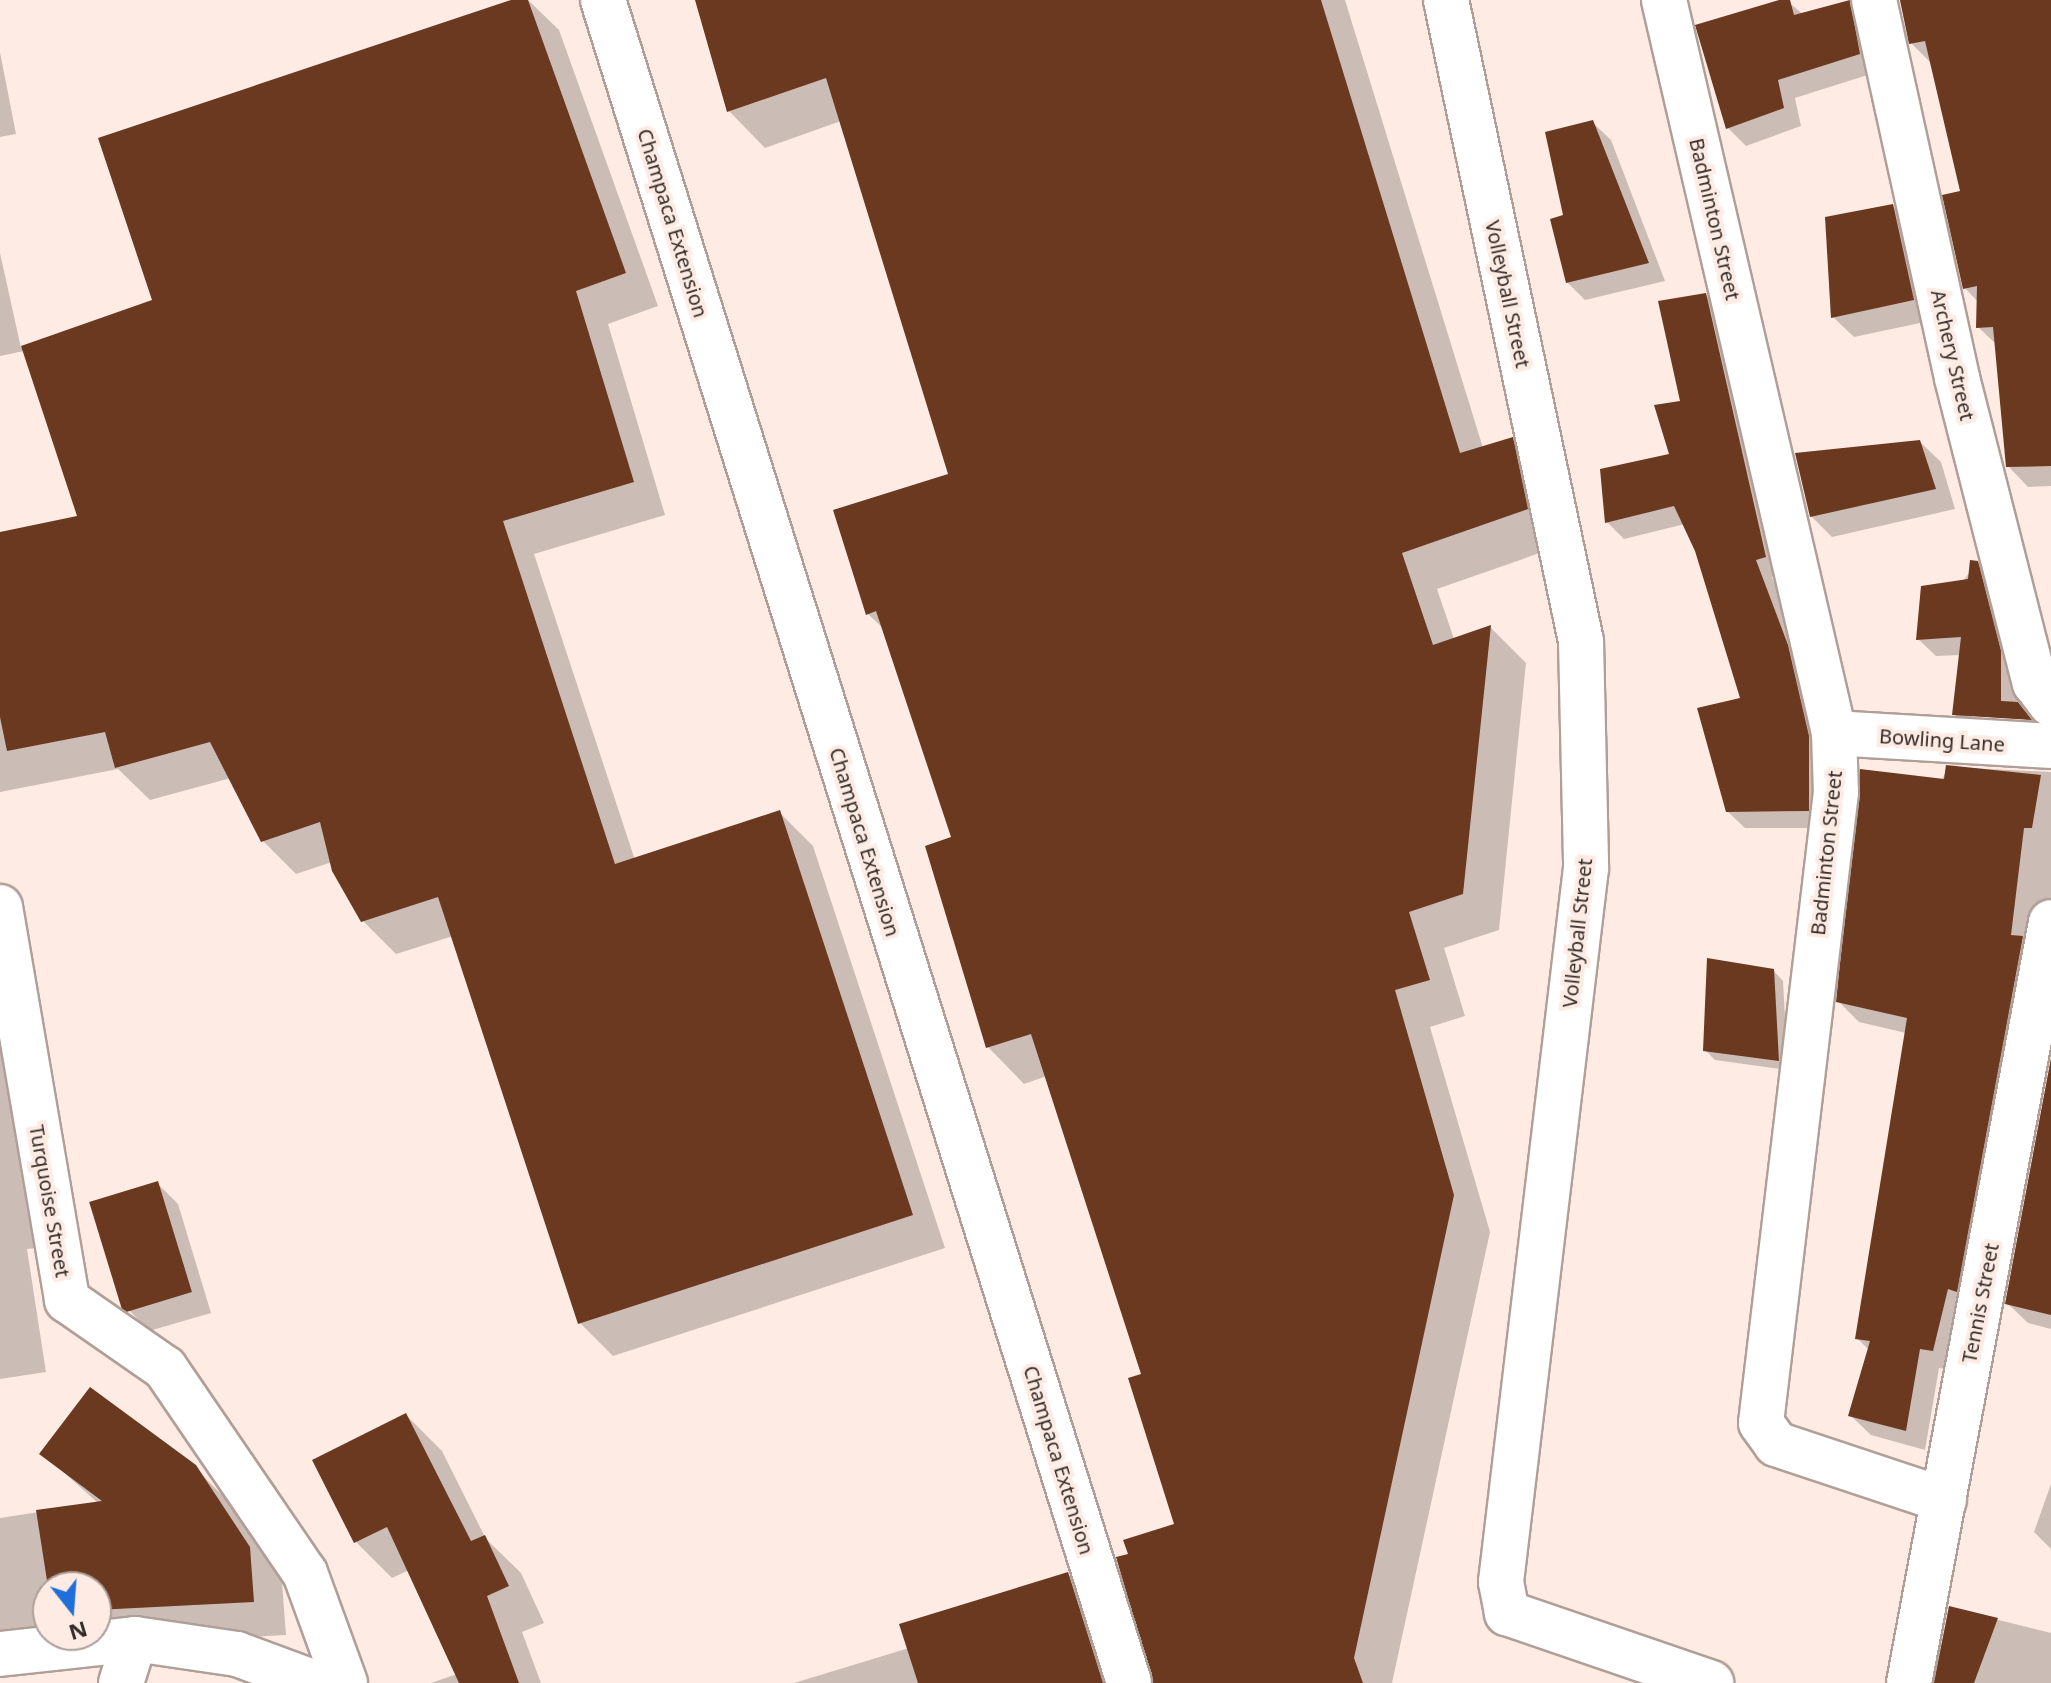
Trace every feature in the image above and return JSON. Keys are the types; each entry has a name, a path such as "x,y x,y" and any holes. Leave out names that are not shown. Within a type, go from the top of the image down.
{"street":[{"name":"Champaca Extension","path":"603,0 1129,1683"},
{"name":"Volleyball Street","path":"1446,0 1581,641 1586,868 1501,1582 1507,1613 1711,1683"},
{"name":"Badminton Street","path":"1664,0 1834,733 1836,792 1761,1377 1761,1423 1776,1444 1944,1500"},
{"name":"Archery Street","path":"1874,0 1957,378 2035,683 2051,704"},
{"name":"Bowling Lane","path":"1834,733 2051,746"},
{"name":"Turquoise Street","path":"0,907 67,1300 165,1368 305,1573 345,1683"},
{"name":"Tennis Street","path":"1909,1683 2051,922"},
{"path":"121,1683 135,1639"},
{"path":"0,1654 135,1639 237,1654 315,1683"}],"building":[{"path":"511,0 528,0 626,273 576,291 634,482 503,521 615,864 780,810 913,1215 578,1324 438,897 361,922 332,871 320,822 261,842 210,742 115,768 105,732 7,751 0,717 0,532 77,516 21,346 152,300 98,138"},
{"path":"695,0 1321,0 1460,453 1513,437 1528,509 1402,553 1433,645 1491,625 1463,894 1409,912 1430,980 1395,990 1454,1195 1354,1658 1363,1683 1153,1683 1116,1557 1128,1554 1123,1540 1174,1524 1128,1378 1141,1374 1031,1034 986,1048 925,846 951,837 876,611 866,615 833,510 948,474 826,78 727,112"},
{"path":"1779,0 1790,0 1794,15 1850,0 1860,54 1778,80 1784,108 1726,129 1695,25"},
{"path":"1900,0 2051,0 2051,466 2006,467 1993,327 1976,328 1977,286 1963,289 1942,195 1960,191 1925,41 1909,44"},
{"path":"1593,120 1649,263 1566,283 1550,219 1563,215 1545,132"},
{"path":"1893,204 1914,300 1831,318 1825,217"},
{"path":"1706,293 1766,557 1756,560 1788,645 1809,736 1809,811 1726,812 1697,708 1740,698 1695,551 1674,506 1605,523 1600,469 1669,454 1654,405 1680,401 1658,301"},
{"path":"1920,440 1936,489 1810,517 1795,453"},
{"path":"1970,560 1978,561 2001,651 2001,701 2018,702 2032,720 1952,715 1961,637 1916,640 1921,586 1968,579"},
{"path":"1946,765 2041,775 2032,828 2024,828 2011,935 2023,936 1957,1292 1948,1289 1933,1351 1920,1349 1906,1431 1848,1416 1870,1341 1855,1339 1907,1018 1836,1002 1860,769 1944,779"},
{"path":"1707,958 1774,969 1779,1061 1703,1051"},
{"path":"2051,1058 2051,1315 2005,1304"},
{"path":"158,1181 192,1292 123,1313 89,1202"},
{"path":"90,1387 196,1465 250,1547 254,1602 112,1609 112,1571 46,1571 36,1510 102,1501 39,1454"},
{"path":"406,1413 471,1541 485,1535 509,1586 487,1596 519,1683 459,1683 387,1527 354,1543 312,1460"},
{"path":"1068,1572 1103,1683 918,1683 899,1624"},
{"path":"1949,1606 1998,1618 1974,1683 1934,1683"}]}
